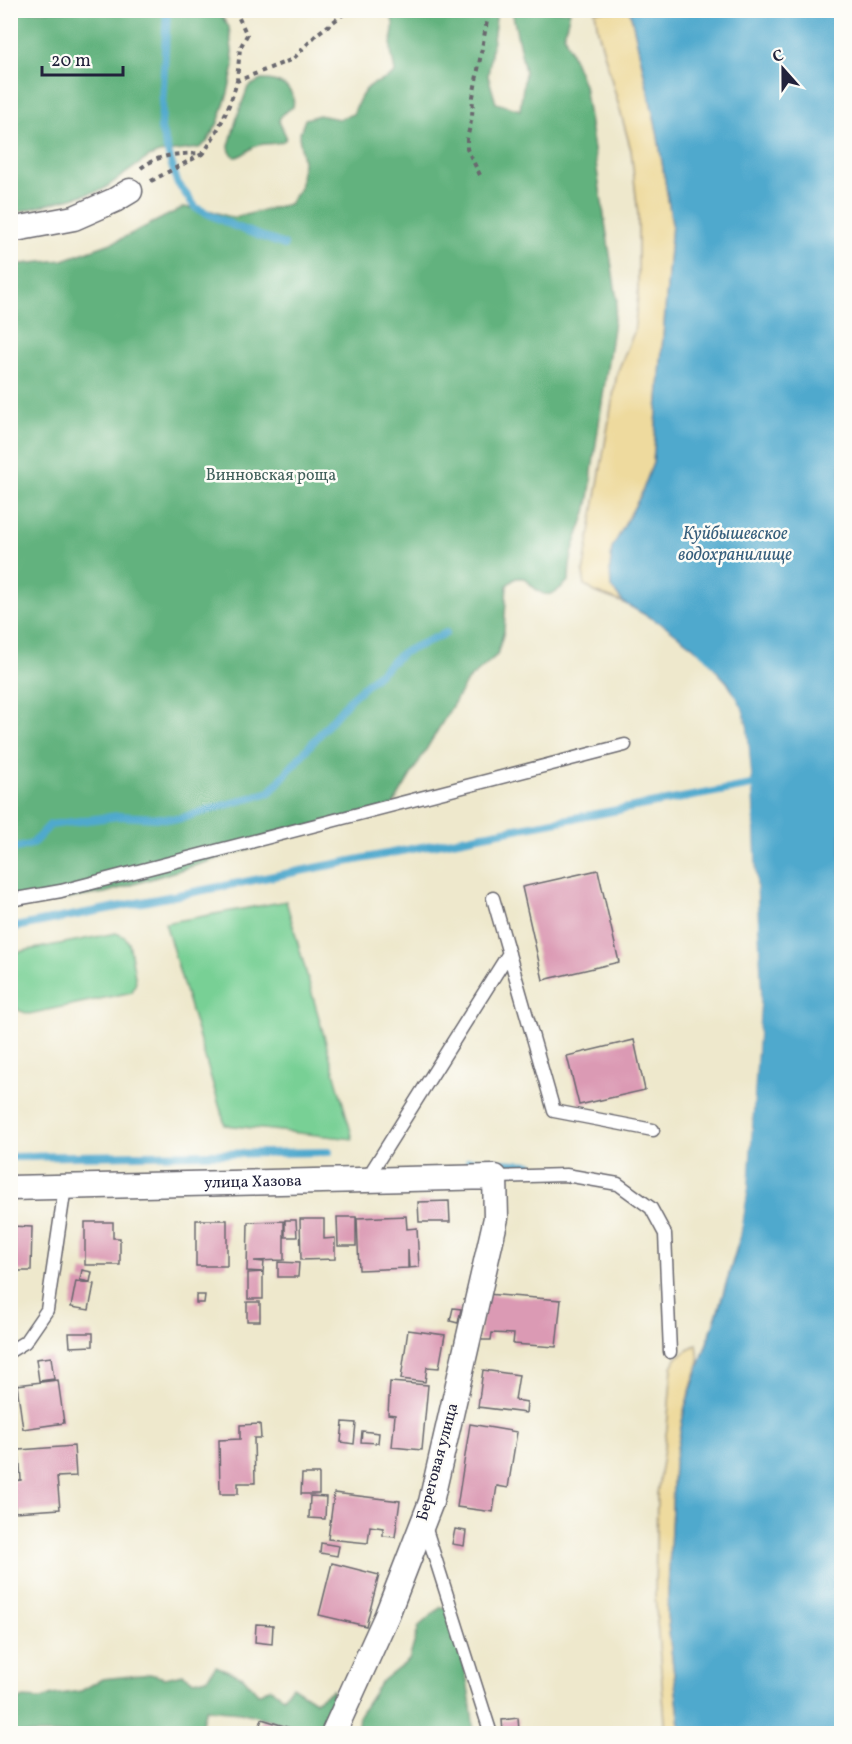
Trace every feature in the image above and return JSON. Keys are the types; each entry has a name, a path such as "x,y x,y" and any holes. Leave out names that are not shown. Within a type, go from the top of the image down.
{"street":[{"path":"10,230 74,218 130,191"},
{"name":"улица Хазова","path":"10,1188 495,1177"},
{"name":"Береговая улица","path":"333,1734 387,1615 431,1502 496,1218 495,1177"}],"lane":[{"path":"10,900 61,891 625,745"},
{"path":"493,898 554,1111 653,1130"},
{"path":"366,1180 509,953"},
{"path":"495,1177 566,1175 618,1185 651,1208 665,1233 670,1352"},
{"path":"10,1351 25,1342 47,1310 65,1187"},
{"path":"424,1522 491,1734"}],"path":[{"path":"204,153 178,154 153,159 131,177 130,191 141,190 155,178 204,153 221,126 232,100 237,81 240,48 247,35 235,10"},
{"path":"237,81 292,59 317,34 349,10"},
{"path":"377,10 423,14 432,10"},
{"path":"480,175 467,149 467,139 489,10"}],"green space":[{"path":"203,10 206,13 219,13 229,27 234,66 218,123 207,142 199,148 159,153 149,157 102,190 11,214 11,11"},
{"name":"Винновская роща","path":"389,11 497,11 488,76 496,103 520,110 525,72 512,11 570,11 564,35 584,85 617,300 589,497 572,553 569,580 552,594 542,593 525,578 516,578 507,585 504,631 497,655 467,681 393,805 105,893 11,908 11,265 63,260 117,241 184,207 212,211 233,218 289,204 300,188 303,162 299,136 305,119 319,115 339,119 353,114 366,90 395,72 391,54 393,25"},
{"path":"261,80 279,83 289,89 292,94 293,107 281,115 279,121 286,136 285,140 256,146 241,156 235,157 230,152 229,146 237,117 248,87"},
{"path":"286,901 353,1139 225,1125 165,923"},
{"path":"116,933 125,937 129,943 136,982 132,992 29,1014 18,1010 11,984 10,970 13,953"},
{"path":"441,1607 449,1608 458,1639 468,1685 474,1733 357,1734 359,1715 381,1682 409,1660 419,1626"},
{"path":"216,1666 243,1677 258,1694 270,1688 283,1697 292,1686 315,1701 332,1690 335,1705 318,1733 240,1712 206,1709 199,1733 11,1734 11,1703 22,1698 42,1699 52,1695 81,1691 102,1679 150,1674 165,1678 183,1674 194,1681 207,1678"}],"sand":[{"path":"595,11 630,11 657,131 672,224 653,463 641,495 625,523 611,587 624,603 595,592 585,585 583,573 617,373 634,332 638,296 638,215 631,150 598,31"},
{"path":"697,1344 699,1362 685,1407 674,1464 667,1615 681,1733 666,1734 655,1595 657,1494 667,1428 672,1367 677,1357"}],"water":[{"name":"Куйбышевское водохранилище","path":"630,11 841,11 841,1733 681,1733 667,1615 674,1464 685,1407 718,1311 740,1237 748,1188 761,990 752,785 747,727 742,708 727,682 692,646 666,627 624,603 611,587 612,548 641,495 653,463 672,224 657,131"}],"pier":[{"path":"619,602 666,627 705,657 735,695 742,708 747,727 752,785 761,990 748,1188 740,1237 733,1250 745,1187 758,990 749,785 744,728 740,709 703,659 665,630"}],"building":[{"path":"598,870 619,962 543,980 522,887"},
{"path":"634,1040 645,1090 579,1105 567,1056"},
{"path":"449,1201 450,1222 419,1222 418,1202"},
{"path":"406,1216 407,1229 417,1228 419,1267 409,1268 408,1249 408,1268 359,1270 357,1218"},
{"path":"337,1217 356,1217 356,1246 338,1246"},
{"path":"300,1219 324,1219 324,1239 335,1238 335,1259 301,1260"},
{"path":"196,1220 227,1220 227,1266 196,1266"},
{"path":"285,1220 296,1220 297,1237 285,1237"},
{"path":"284,1221 284,1260 254,1261 264,1262 263,1272 247,1271 248,1222"},
{"path":"85,1222 113,1222 113,1238 120,1238 120,1265 85,1265"},
{"path":"10,1226 32,1227 31,1271 10,1271"},
{"path":"278,1262 299,1263 298,1277 278,1277"},
{"path":"82,1270 92,1272 90,1282 80,1280"},
{"path":"263,1272 263,1299 248,1299 248,1273"},
{"path":"76,1281 94,1284 89,1310 71,1307"},
{"path":"486,1294 561,1300 556,1347 513,1344 514,1334 492,1333 491,1340 479,1340"},
{"path":"196,1295 205,1295 204,1303 196,1303"},
{"path":"247,1302 260,1302 260,1321 247,1321"},
{"path":"453,1308 461,1309 458,1323 450,1321"},
{"path":"408,1330 445,1335 439,1368 427,1367 425,1382 401,1379"},
{"path":"69,1333 93,1333 93,1346 70,1347"},
{"path":"51,1357 54,1379 39,1381 36,1359"},
{"path":"483,1370 519,1375 515,1400 527,1402 526,1413 478,1407"},
{"path":"58,1380 64,1423 23,1429 17,1385"},
{"path":"390,1382 428,1385 422,1450 392,1447 395,1415 388,1414"},
{"path":"343,1422 356,1423 354,1444 341,1442"},
{"path":"260,1424 261,1438 254,1438 255,1483 238,1483 238,1494 220,1494 219,1440 240,1439 240,1425"},
{"path":"470,1424 517,1432 508,1488 497,1486 493,1512 457,1507"},
{"path":"362,1431 379,1433 378,1443 361,1442"},
{"path":"74,1446 76,1476 57,1477 60,1509 15,1512 12,1481 21,1480 19,1450"},
{"path":"302,1474 319,1474 319,1494 301,1494"},
{"path":"334,1493 400,1501 395,1537 383,1536 383,1528 370,1526 368,1543 328,1539"},
{"path":"310,1496 326,1497 325,1519 309,1518"},
{"path":"455,1529 466,1531 464,1546 452,1544"},
{"path":"321,1543 339,1546 337,1556 320,1553"},
{"path":"332,1563 379,1575 366,1626 319,1615"},
{"path":"256,1624 273,1625 272,1644 255,1642"},
{"path":"518,1718 519,1730 503,1732 502,1720"},
{"path":"262,1719 306,1733 306,1734 257,1734"}],"waterway":[{"path":"167,10 161,129 177,182 196,208 234,226 284,245"},
{"path":"10,850 32,844 50,825 118,816 178,819 270,792 351,698 402,653 446,633"},
{"path":"10,928 752,785"},
{"path":"10,1157 329,1152"},
{"path":"469,1161 530,1165"}]}
